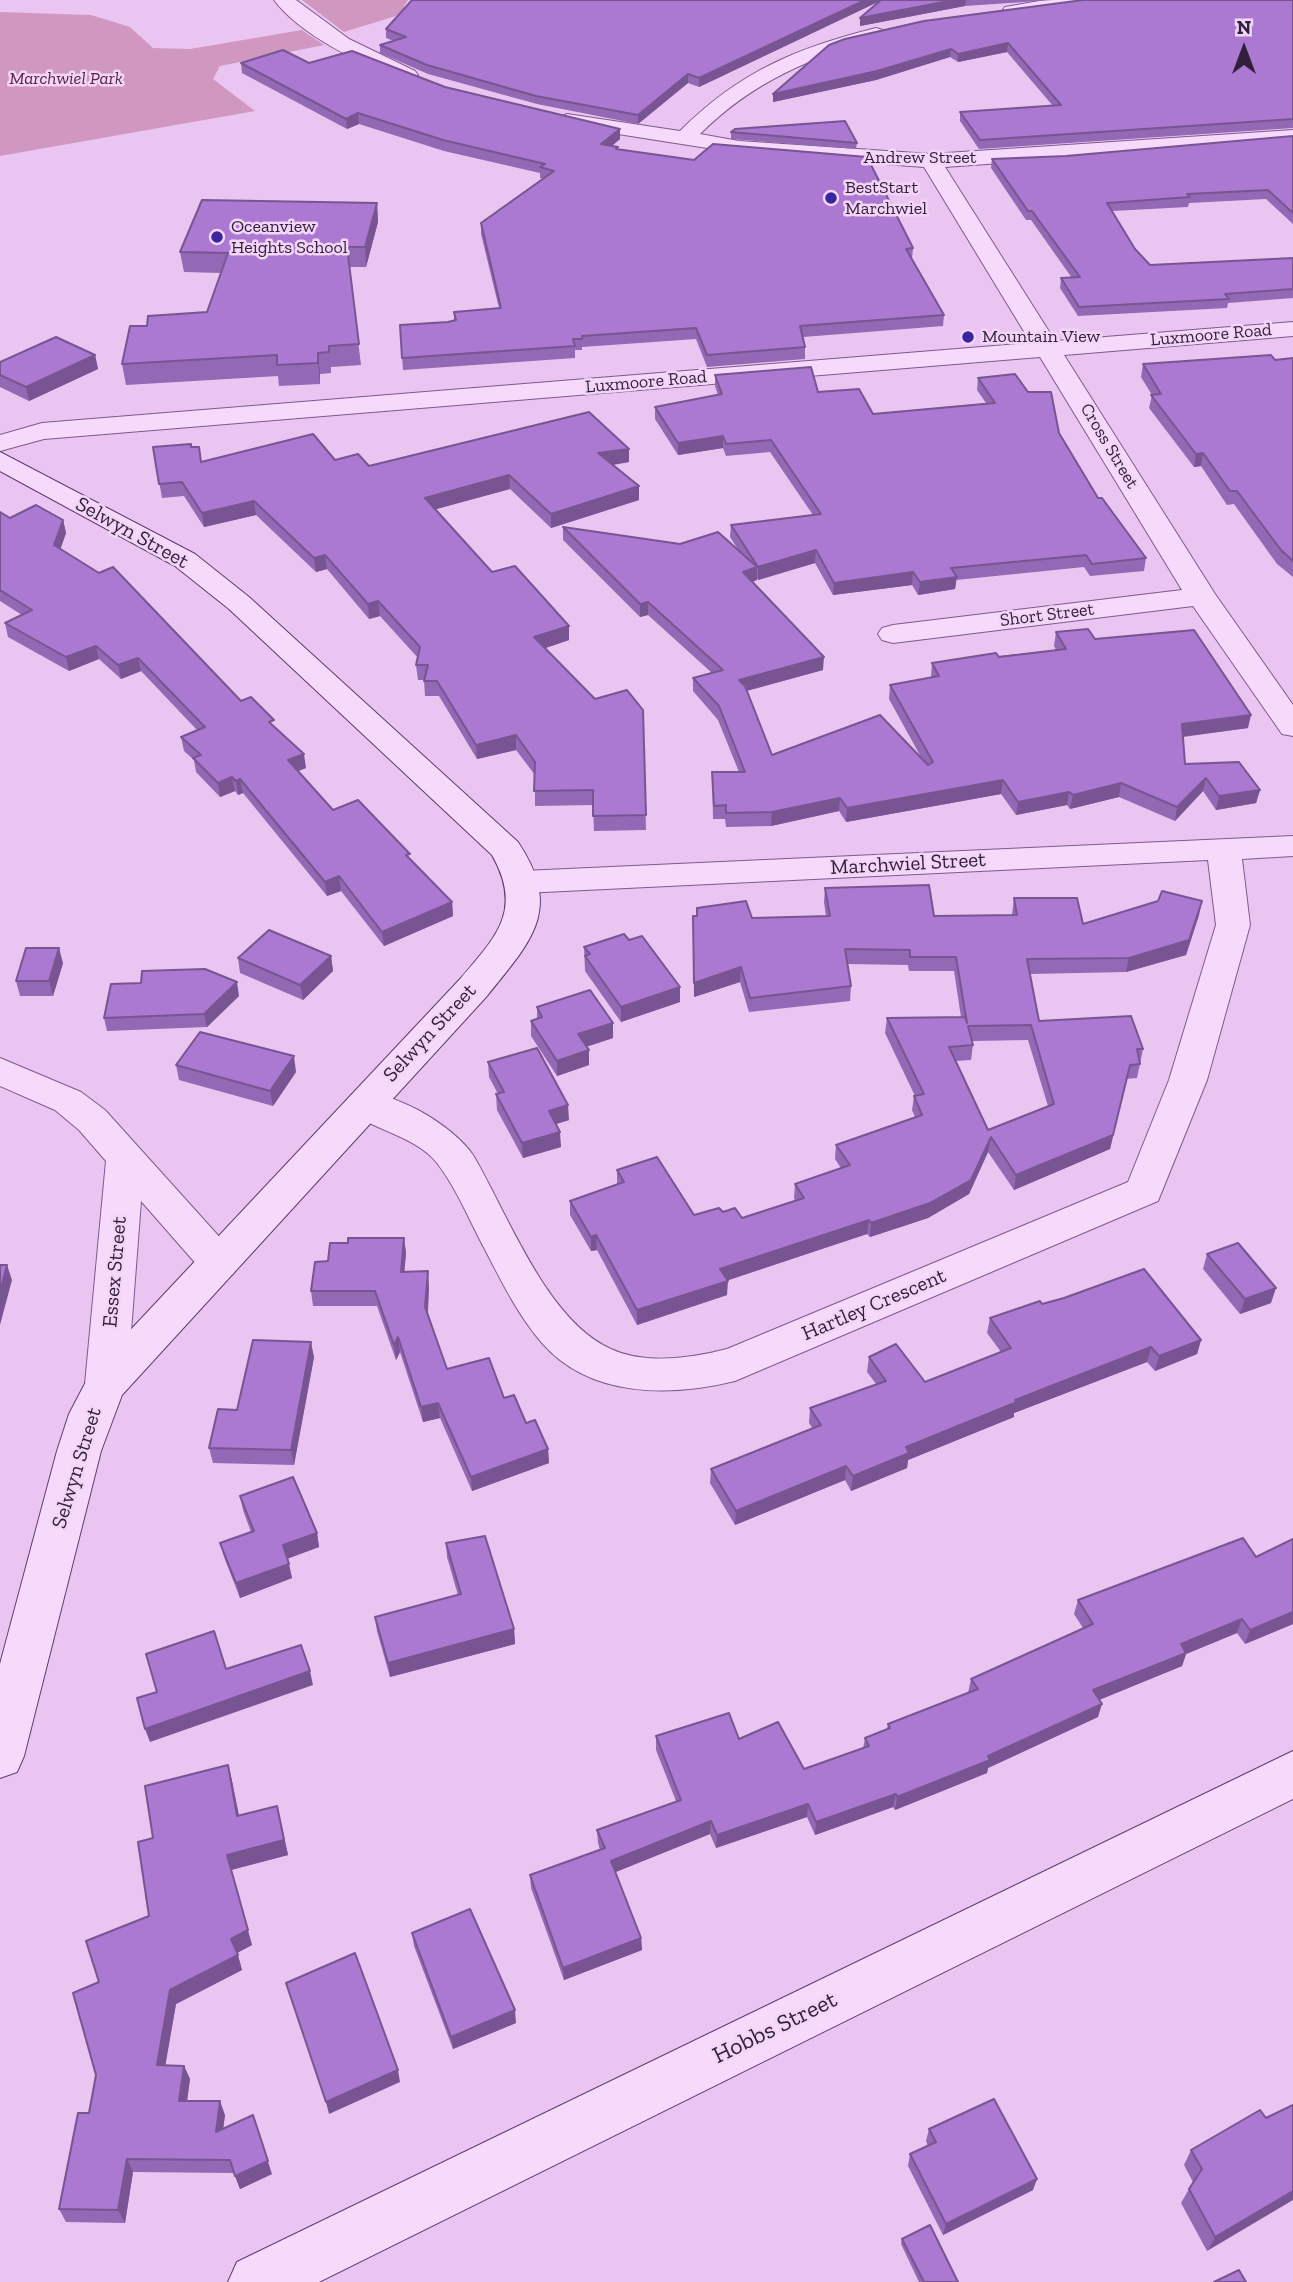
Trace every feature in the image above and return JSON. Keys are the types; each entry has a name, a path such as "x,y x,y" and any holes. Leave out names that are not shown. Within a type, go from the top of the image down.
{"street":[{"path":"284,0 312,25 344,46 385,67 428,82"},
{"path":"990,14 1082,0"},
{"path":"683,140 713,108 767,70 818,49 892,31"},
{"name":"Andrew Street","path":"543,114 683,140 808,154 931,161 1293,136"},
{"name":"Cross Street","path":"931,161 1050,348 1201,596 1293,727"},
{"name":"Luxmoore Road","path":"0,443 42,431 1293,329"},
{"name":"Selwyn Street","path":"0,460 196,569 239,603 506,849 523,882 525,902 517,933 474,987 106,1384 91,1414 79,1451 0,1756"},
{"name":"Short Street","path":"893,634 1201,596"},
{"name":"Marchwiel Street","path":"523,882 1293,846"},
{"name":"Hartley Crescent","path":"364,1104 417,1126 446,1147 558,1333 587,1356 617,1369 656,1377 705,1373 735,1364 1144,1191 1188,1080 1233,925 1224,849"},
{"path":"0,1071 68,1101 92,1120 125,1161 219,1263"},
{"name":"Essex Street","path":"106,1384 125,1161"},
{"name":"Hobbs Street","path":"257,2282 1293,1774"}],"green space":[{"path":"302,0 408,0 399,15 344,32"},
{"name":"Marchwiel Park","path":"0,12 91,15 130,27 153,48 190,49 302,30 324,45 220,66 213,79 255,111 0,156"}],"building":[{"path":"412,0 865,0 699,78 688,74 638,115 536,96 427,65 380,45 406,37 386,29"},
{"path":"881,0 954,0 860,18"},
{"path":"1083,0 1293,0 1293,119 980,140 960,112 1061,105 1008,43 958,54 951,49 877,71 773,94 829,45 845,39 924,21"},
{"path":"283,50 309,63 352,51 445,87 620,129 601,144 618,147 616,149 694,160 713,144 867,157 913,248 906,249 944,315 800,326 805,347 707,355 696,328 582,336 582,339 573,339 575,346 402,358 400,325 448,322 456,320 454,312 501,308 481,223 554,171 540,167 545,164 443,140 358,113 346,119 241,63"},
{"path":"845,121 857,143 731,132 735,129"},
{"path":"1293,136 1293,213 1268,190 1187,194 1190,197 1107,203 1135,249 1150,265 1293,258 1293,289 1225,294 1229,299 1079,307 1061,278 1080,277 1032,211 1028,211 992,159 1066,156"},
{"path":"202,200 377,203 365,247 347,247 359,344 329,346 329,352 318,353 318,363 277,365 277,355 122,364 130,326 147,326 148,316 207,312 228,253 180,252"},
{"path":"56,337 95,355 26,387 0,375 0,362"},
{"path":"1271,355 1275,360 1293,358 1293,561 1281,550 1237,491 1230,491 1203,453 1196,454 1151,395 1161,394 1143,364"},
{"path":"811,367 818,392 859,389 873,414 995,403 978,378 1015,374 1028,392 1051,392 1059,433 1098,498 1102,498 1146,558 1092,564 1086,555 951,568 957,577 920,582 913,572 834,583 816,550 758,567 731,525 821,514 771,440 726,444 723,436 678,443 655,407 722,394 715,375"},
{"path":"589,412 629,449 598,453 639,486 551,514 509,475 425,498 492,572 515,566 569,626 534,637 595,699 627,690 643,710 646,815 593,816 593,790 534,791 535,762 516,735 476,745 437,681 424,681 428,665 416,665 420,647 378,601 368,604 325,555 314,558 254,501 202,513 182,482 159,484 153,447 191,444 191,447 199,447 201,462 313,434 335,460 358,454 369,466"},
{"path":"36,505 63,520 54,545 99,573 113,567 241,701 251,697 274,720 269,722 304,754 288,760 333,810 358,800 452,902 382,932 339,876 325,882 240,779 236,781 232,777 218,783 193,758 201,755 181,737 205,727 138,658 118,665 96,646 66,657 5,623 32,610 0,590 0,512 10,518"},
{"path":"563,527 680,544 718,532 757,567 743,572 824,657 739,680 745,686 772,755 880,715 928,765 933,762 890,685 939,676 932,663 996,653 999,657 1066,649 1056,632 1088,629 1095,639 1194,630 1251,715 1182,724 1185,764 1239,762 1260,790 1219,796 1206,778 1177,807 1121,783 1073,795 1069,792 1018,802 1003,780 847,808 840,798 772,812 726,813 726,805 714,806 712,772 745,772 719,706 693,678 723,670 648,602 640,604"},
{"path":"929,885 934,916 1017,915 1014,898 1077,898 1083,924 1158,901 1162,891 1202,901 1189,940 1129,958 1027,959 1039,1021 1131,1016 1143,1049 1137,1049 1140,1064 1130,1065 1113,1135 1016,1175 991,1137 971,1180 930,1203 720,1269 728,1281 637,1310 596,1235 591,1237 570,1201 624,1182 617,1170 657,1157 694,1215 719,1208 723,1212 735,1208 742,1218 804,1198 795,1184 850,1165 836,1145 922,1115 914,1096 924,1094 887,1018 965,1017 967,1023 956,957 910,957 910,950 845,949 851,986 750,998 741,967 694,983 693,916 697,916 697,908 746,901 752,918 830,916 825,888","holes":["1031,1025 1054,1104 988,1130 949,1047 973,1045 968,1026"]},
{"path":"269,930 331,956 300,985 238,958"},
{"path":"624,934 629,940 642,936 680,987 621,1007 585,956 590,954 584,947"},
{"path":"26,948 59,948 49,981 16,981"},
{"path":"205,969 237,982 204,1014 104,1018 111,984 141,983 142,971"},
{"path":"590,990 613,1023 578,1034 589,1050 557,1061 531,1021 542,1017 537,1007"},
{"path":"200,1032 294,1056 270,1091 176,1065"},
{"path":"537,1048 568,1105 549,1111 560,1132 522,1143 496,1094 504,1092 488,1062"},
{"path":"348,1238 404,1238 401,1272 428,1271 425,1307 447,1369 489,1358 504,1398 514,1395 526,1423 535,1420 548,1449 471,1477 438,1403 421,1407 398,1337 394,1345 375,1291 311,1291 315,1262 328,1261 330,1243 348,1243"},
{"path":"1238,1243 1276,1288 1245,1299 1207,1254"},
{"path":"0,1265 7,1265 0,1292"},
{"path":"1144,1269 1201,1340 1159,1356 1151,1347 1015,1400 1017,1402 906,1447 909,1453 853,1476 846,1466 736,1511 711,1469 821,1425 810,1408 886,1381 869,1357 896,1344 925,1382 1011,1348 990,1318 1040,1301 1042,1304 1064,1298"},
{"path":"253,1340 311,1342 291,1450 209,1448 218,1409 237,1410"},
{"path":"293,1477 317,1533 283,1545 289,1564 236,1583 220,1543 254,1531 240,1496"},
{"path":"485,1536 514,1629 388,1663 375,1617 461,1594 446,1543"},
{"path":"1243,1538 1256,1557 1293,1539 1293,1612 1250,1630 1242,1619 1181,1644 1186,1653 1093,1690 1102,1704 988,1756 990,1760 897,1797 896,1794 816,1822 808,1804 717,1835 711,1821 611,1861 641,1938 563,1968 530,1875 605,1848 597,1830 681,1800 656,1736 729,1713 739,1739 778,1722 804,1769 869,1746 865,1738 890,1728 888,1724 978,1689 971,1679 1093,1624 1078,1600"},
{"path":"214,1631 226,1669 301,1645 310,1671 145,1729 137,1698 157,1692 146,1654"},
{"path":"228,1765 237,1816 277,1806 284,1840 227,1855 248,1930 231,1939 238,1955 170,1990 157,2065 184,2066 179,2101 220,2101 216,2132 253,2115 268,2161 235,2176 230,2160 127,2159 118,2210 59,2209 78,2113 89,2113 96,2075 73,1993 99,1982 86,1941 149,1916 138,1842 153,1838 145,1786"},
{"path":"470,1909 515,2010 451,2037 412,1933"},
{"path":"355,1953 398,2070 326,2102 286,1983"},
{"path":"994,2099 1037,2179 946,2224 910,2154 936,2142 929,2129"},
{"path":"1293,2105 1293,2191 1215,2237 1189,2189 1202,2169 1191,2150 1260,2110 1266,2118"},
{"path":"930,2225 958,2282 924,2282 902,2239"},
{"path":"1239,2270 1246,2282 1214,2282"}],"place":[{"name":"BestStart Marchwiel","path":"831,198"},
{"name":"Oceanview Heights School","path":"217,237"},
{"name":"Mountain View","path":"968,337"}]}
